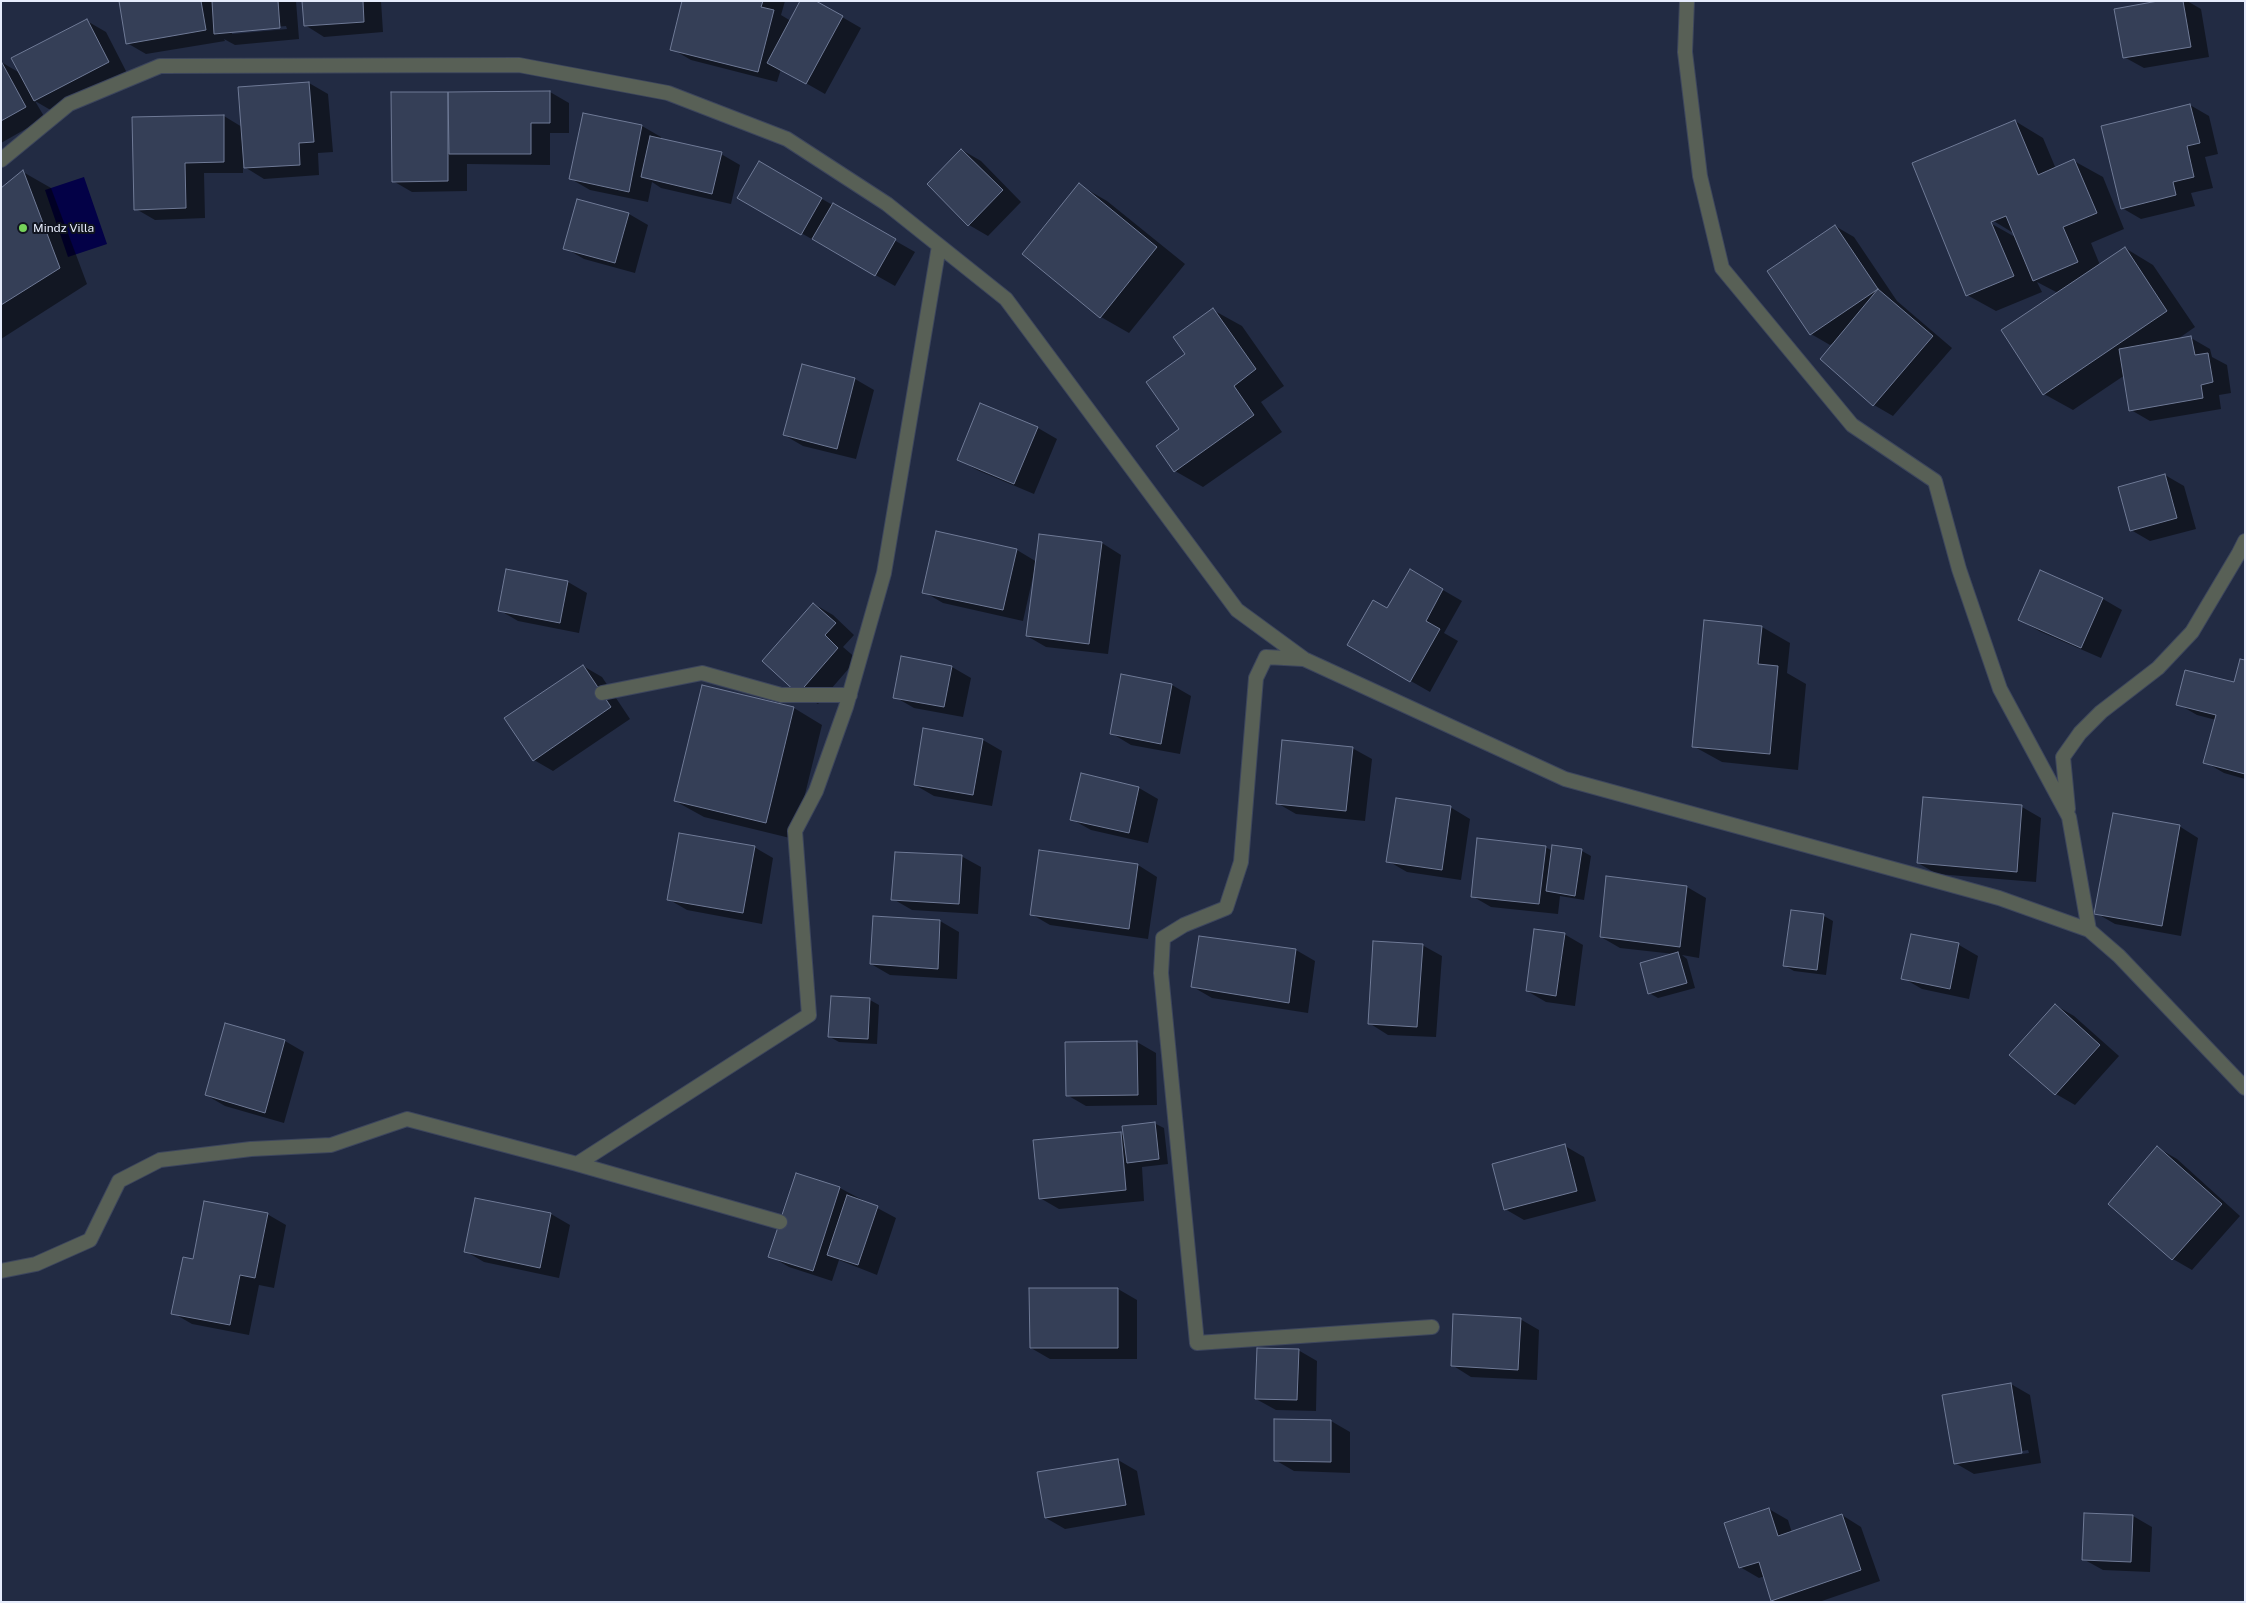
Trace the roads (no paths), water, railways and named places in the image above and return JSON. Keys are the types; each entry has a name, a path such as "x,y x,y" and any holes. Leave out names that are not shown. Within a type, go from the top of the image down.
{"street":[{"path":"1687,1 1685,52 1699,167 1722,268 1852,425 1935,481 1959,569 2000,689 2069,817"},
{"path":"1,160 69,104 160,66 519,64 668,93 787,139 887,204 1006,299 1237,610 1304,659 1565,779 1999,898 2089,930 2119,956 2245,1088"},
{"path":"577,1164 809,1015 796,831 816,791 850,695 884,573 939,246"},
{"path":"2089,930 2069,817 2063,757 2080,733 2100,712 2158,668 2192,632 2245,541"},
{"path":"1304,659 1266,657 1256,678 1240,862 1226,908 1184,924 1163,938 1161,973 1197,1343 1432,1327"},
{"path":"602,693 702,673 782,695 850,695"},
{"path":"1,1271 36,1264 90,1240 119,1181 160,1160 251,1149 331,1146 407,1119 577,1164 780,1222"}],"place":[{"name":"Mindz Villa","path":"23,228"}]}
